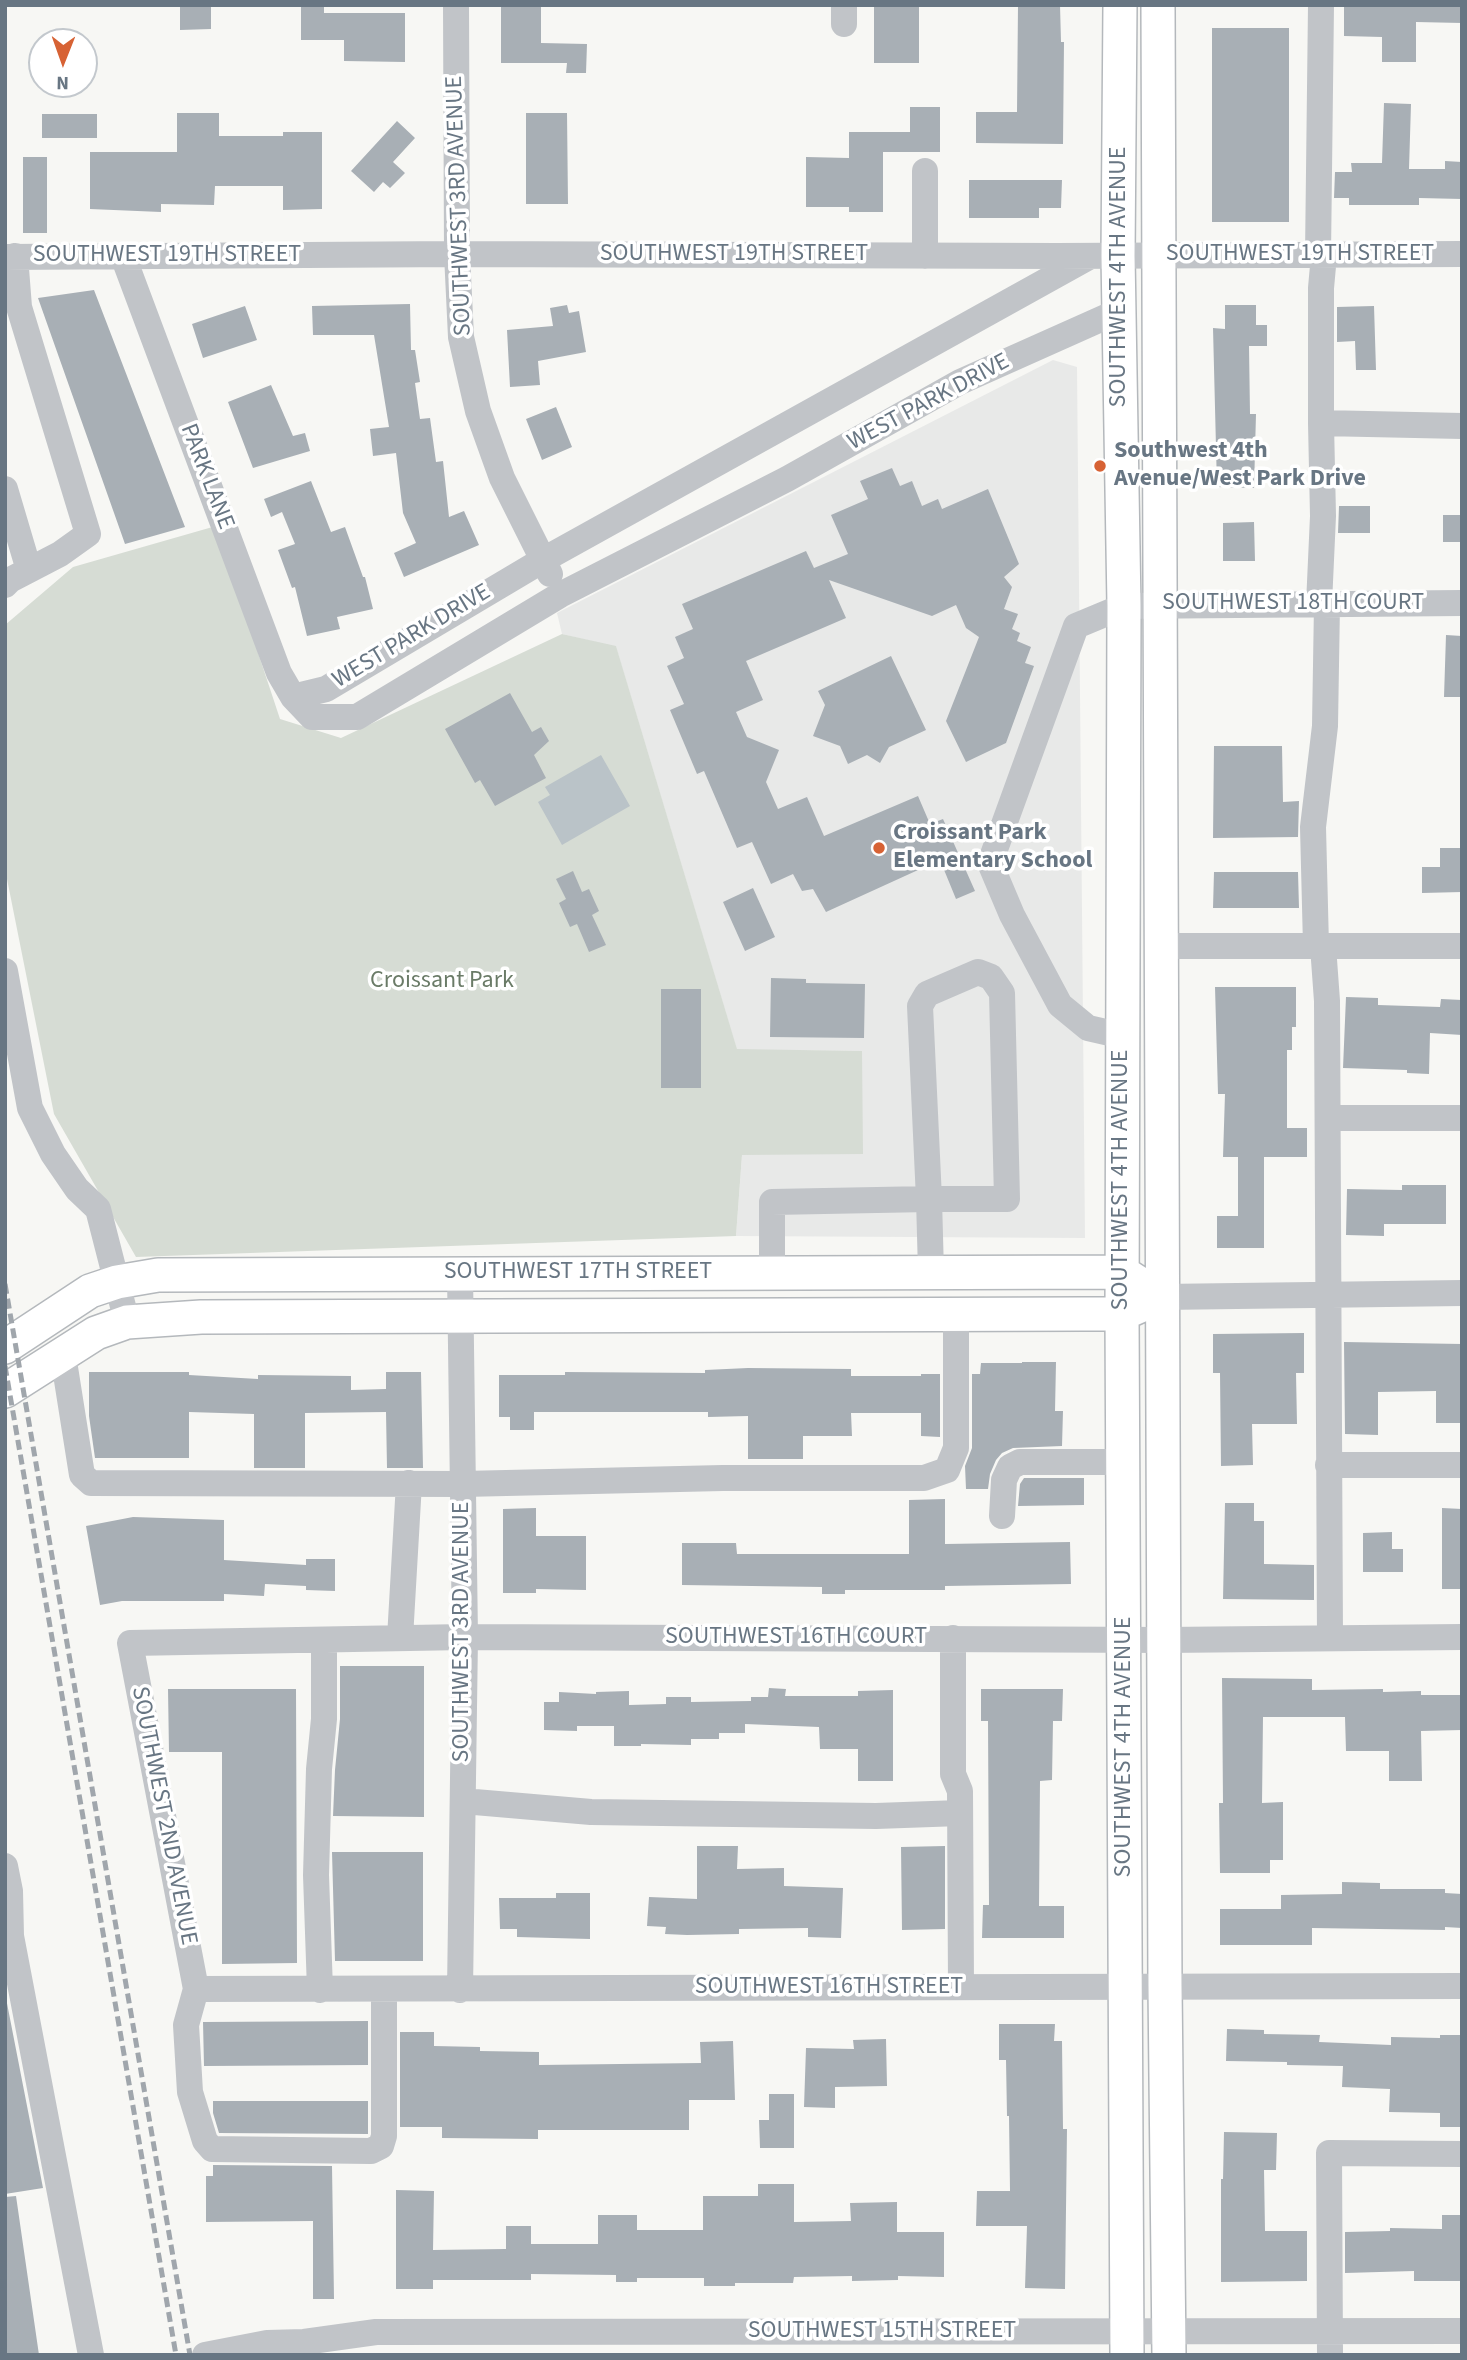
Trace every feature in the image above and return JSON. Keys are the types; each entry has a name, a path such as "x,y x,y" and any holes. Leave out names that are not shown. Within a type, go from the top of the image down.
{"main road":[{"name":"SOUTHWEST 4TH AVENUE","path":"1120,5 1105,256 1119,311 1124,606 1122,1314 1127,2344"},
{"name":"SOUTHWEST 4TH AVENUE","path":"1158,5 1165,1986 1169,2343"},
{"path":"1122,1272 1162,1297"},
{"name":"SOUTHWEST 17TH STREET","path":"5,1347 90,1291 158,1275 1122,1272"},
{"name":"SOUTHWEST 17TH STREET","path":"5,1391 96,1333 127,1322 201,1317 1122,1314 1162,1297"}],"street":[{"name":"SOUTHWEST 3RD AVENUE","path":"456,5 457,254 461,337 478,411 502,478 560,595"},
{"path":"1321,5 1321,423 1325,726 1313,827 1320,946 1327,1000 1330,1638"},
{"path":"925,171 926,256"},
{"name":"SOUTHWEST 19TH STREET","path":"10,257 1462,254"},
{"name":"PARK LANE","path":"123,256 279,673 293,697"},
{"name":"WEST PARK DRIVE","path":"1105,256 543,560 326,688 293,697 312,717 357,717 560,595 787,479 960,382 1119,311"},
{"path":"5,585 60,554 88,534 12,310 10,257"},
{"path":"1321,423 1462,426"},
{"path":"5,488 29,570"},
{"name":"SOUTHWEST 18TH COURT","path":"1124,606 1462,603"},
{"path":"1123,1036 1088,1028 1060,1005 1012,915 990,863 1076,626 1124,606"},
{"path":"1161,946 1462,946"},
{"path":"5,971 30,1108 65,1172 77,1189 98,1209 127,1322"},
{"path":"772,1273 772,1202 929,1199 1007,1199 1002,993 991,977 978,972 927,994 920,1006 929,1199 931,1272"},
{"path":"1328,1118 1462,1118"},
{"name":"SOUTHWEST 3RD AVENUE","path":"460,1274 465,1637 460,1990"},
{"name":"SOUTHWEST 17TH STREET","path":"1162,1297 1462,1293"},
{"path":"63,1354 82,1475 91,1483 463,1484 723,1478 924,1478 947,1470 956,1448 956,1315"},
{"path":"1002,1516 1004,1480 1010,1467 1020,1462 1123,1462"},
{"path":"1328,1465 1462,1465"},
{"path":"400,1638 410,1483"},
{"name":"SOUTHWEST 16TH COURT","path":"130,1643 465,1637 1165,1640 1462,1637"},
{"path":"953,1638 953,1774 960,1791 961,1987"},
{"path":"320,1990 316,1875 319,1769 324,1719 324,1640"},
{"name":"SOUTHWEST 2ND AVENUE","path":"130,1643 196,1989"},
{"path":"463,1801 591,1812 876,1816 960,1813"},
{"path":"7,1883 8,1936 91,2355"},
{"name":"SOUTHWEST 16TH STREET","path":"196,1989 1462,1986"},
{"path":"196,1989 186,2025 190,2092 205,2141 212,2149 371,2151 381,2146 384,2136 384,1990"},
{"path":"1329,2343 1329,2153 1462,2154"},
{"name":"SOUTHWEST 15TH STREET","path":"205,2355 267,2343 304,2342 376,2332 1127,2344 1329,2343 1462,2331"},
{"name":"SOUTHWEST 15TH STREET","path":"274,2355 304,2342"}],"shaded area":[{"name":"Croissant Park Elementary School","path":"1053,360 1077,367 1085,1238 736,1236 742,1155 861,1051 737,1050 616,647 562,634 557,613"},
{"path":"601,755 630,806 562,845 538,802 550,795 545,787"}],"green space":[{"name":"Croissant Park","path":"216,526 280,719 341,738 562,634 616,646 737,1049 862,1051 863,1154 742,1155 736,1236 136,1257 54,1114 5,869 5,625 73,567"}],"building":[{"path":"180,5 211,5 211,29 180,30"},
{"path":"301,5 324,5 324,13 405,13 405,62 344,61 344,40 301,40"},
{"path":"501,5 541,5 541,43 587,44 586,73 566,73 567,63 501,63"},
{"path":"874,5 919,5 919,63 874,63"},
{"path":"1018,5 1060,5 1061,42 1064,42 1063,144 976,143 976,112 1017,112"},
{"path":"1344,5 1462,5 1462,23 1416,22 1416,62 1382,62 1382,37 1344,36"},
{"path":"1212,28 1289,28 1289,222 1212,222"},
{"path":"1384,103 1411,104 1409,169 1445,169 1445,161 1462,162 1462,199 1419,198 1419,205 1349,205 1349,198 1334,198 1335,172 1352,172 1351,163 1382,163"},
{"path":"910,107 940,107 940,152 883,152 883,212 849,212 849,207 806,207 806,157 849,158 849,132 910,132"},
{"path":"177,113 219,113 219,136 283,136 283,132 322,132 322,209 283,210 283,186 215,186 214,205 161,204 161,212 90,209 90,152 177,152"},
{"path":"526,113 567,113 568,204 526,204"},
{"path":"42,114 97,114 97,138 42,138"},
{"path":"397,121 415,138 393,162 405,173 390,188 383,182 374,192 351,171"},
{"path":"23,157 47,157 47,233 23,233"},
{"path":"969,180 1062,180 1061,208 1039,208 1039,218 969,218"},
{"path":"94,290 185,527 125,544 38,298"},
{"path":"410,304 411,350 415,350 420,382 415,383 420,419 430,418 436,462 443,461 449,517 464,511 479,545 404,577 394,553 416,543 403,513 396,453 373,456 370,429 389,427 374,335 313,335 312,306"},
{"path":"567,305 569,313 579,311 586,352 538,361 540,385 510,387 507,330 553,326 550,308"},
{"path":"1225,305 1256,305 1256,325 1267,325 1267,346 1249,346 1250,414 1256,414 1254,488 1217,487 1213,328 1225,329"},
{"path":"245,306 257,340 203,358 192,324"},
{"path":"1374,306 1376,370 1356,370 1355,341 1337,342 1337,307"},
{"path":"271,385 293,436 305,433 310,451 253,468 228,402"},
{"path":"556,407 572,447 542,460 526,419"},
{"path":"892,468 900,486 912,481 922,506 938,499 942,509 988,489 1019,564 1004,577 1012,587 1004,609 1018,614 1012,629 1020,633 1017,641 1031,647 1025,663 1034,666 1006,743 966,762 946,721 979,637 966,628 956,605 932,616 829,580 846,618 746,661 763,700 736,712 747,737 779,750 766,782 778,809 807,797 824,836 918,796 930,824 943,819 975,891 956,899 940,860 826,912 813,889 802,891 793,874 771,884 752,842 737,848 704,771 697,774 670,710 684,704 667,666 684,658 675,637 693,629 682,604 806,551 814,568 848,554 831,515 868,499 860,481"},
{"path":"311,481 331,532 345,527 365,577 373,609 337,617 340,629 307,636 295,587 292,588 278,550 295,544 282,512 271,517 264,499"},
{"path":"1339,506 1370,506 1370,533 1338,533"},
{"path":"1443,515 1462,515 1462,542 1443,542"},
{"path":"1254,522 1255,561 1223,561 1223,523"},
{"path":"1446,635 1462,636 1462,697 1444,697"},
{"path":"891,656 926,730 889,747 880,763 867,755 848,764 840,746 813,736 825,705 818,691"},
{"path":"510,693 532,732 541,727 549,741 534,755 546,778 495,806 480,780 475,783 445,729"},
{"path":"1214,746 1282,746 1283,802 1299,801 1298,837 1213,838"},
{"path":"1440,848 1462,848 1462,892 1422,893 1422,867 1440,867"},
{"path":"573,871 582,892 589,889 599,911 592,915 606,945 589,952 577,924 570,927 559,903 566,899 556,879"},
{"path":"1214,872 1298,872 1299,908 1213,908"},
{"path":"753,888 775,937 745,951 723,902"},
{"path":"771,978 806,979 806,983 865,984 864,1038 770,1037"},
{"path":"1215,987 1296,987 1296,1027 1292,1027 1292,1050 1287,1050 1287,1128 1307,1128 1307,1157 1264,1157 1264,1248 1217,1248 1217,1216 1238,1216 1238,1157 1223,1157 1225,1094 1218,1094"},
{"path":"661,989 701,989 701,1088 661,1088"},
{"path":"1346,997 1378,998 1378,1005 1440,1007 1441,999 1462,1000 1462,1035 1430,1033 1429,1074 1407,1073 1407,1070 1343,1068"},
{"path":"1402,1185 1446,1185 1446,1224 1384,1224 1384,1236 1346,1235 1347,1189 1402,1190"},
{"path":"1304,1333 1304,1373 1296,1373 1297,1424 1252,1424 1253,1465 1221,1466 1220,1373 1213,1373 1213,1334"},
{"path":"1344,1342 1462,1344 1462,1423 1436,1423 1436,1391 1378,1392 1378,1435 1345,1434"},
{"path":"1056,1362 1055,1411 1063,1411 1062,1446 1013,1448 1002,1453 996,1460 988,1489 966,1489 965,1466 972,1448 972,1374 980,1374 981,1363"},
{"path":"851,1369 851,1376 940,1374 940,1437 921,1436 921,1413 851,1413 852,1436 803,1436 803,1459 748,1459 748,1416 708,1417 708,1412 534,1412 534,1430 510,1430 510,1417 499,1417 499,1375 565,1375 565,1372 705,1373 705,1370"},
{"path":"89,1372 189,1372 189,1375 258,1379 258,1375 351,1376 351,1390 386,1389 386,1372 421,1372 423,1468 387,1468 386,1412 305,1413 305,1468 254,1468 254,1414 189,1412 189,1458 95,1458 89,1416"},
{"path":"1024,1478 1084,1478 1084,1505 1018,1506 1020,1484"},
{"path":"945,1499 945,1544 1070,1542 1071,1584 945,1586 945,1590 845,1590 845,1594 822,1594 822,1587 682,1585 682,1543 736,1543 737,1554 909,1554 909,1500"},
{"path":"1225,1503 1254,1503 1254,1521 1264,1521 1264,1564 1314,1565 1314,1600 1223,1599"},
{"path":"536,1508 536,1536 586,1536 586,1590 536,1589 536,1593 503,1593 503,1509"},
{"path":"1442,1508 1462,1509 1462,1589 1442,1589"},
{"path":"133,1517 224,1520 224,1560 306,1565 306,1559 335,1559 335,1591 265,1584 264,1596 224,1594 224,1601 122,1601 100,1605 86,1526"},
{"path":"1392,1532 1392,1549 1403,1549 1403,1572 1363,1572 1363,1533"},
{"path":"340,1666 424,1666 424,1817 333,1816 340,1719"},
{"path":"1222,1678 1312,1679 1312,1690 1383,1689 1383,1692 1421,1691 1421,1695 1462,1695 1462,1730 1421,1731 1422,1781 1389,1781 1389,1751 1346,1751 1345,1717 1263,1717 1262,1803 1283,1802 1283,1860 1270,1860 1270,1873 1220,1873 1219,1803 1223,1803"},
{"path":"769,1688 786,1689 785,1696 858,1696 858,1691 893,1690 893,1781 858,1781 858,1749 820,1749 819,1727 745,1724 745,1733 719,1733 719,1739 691,1739 691,1745 641,1746 614,1746 614,1726 577,1726 577,1731 544,1730 544,1702 559,1702 559,1692 596,1694 629,1691 629,1705 666,1704 666,1697 691,1697 691,1702 751,1701 751,1697 768,1697"},
{"path":"168,1689 296,1689 297,1963 222,1964 222,1752 169,1752"},
{"path":"981,1689 1063,1689 1062,1721 1053,1721 1052,1780 1040,1781 1039,1906 1064,1906 1064,1938 982,1938 983,1905 989,1905 988,1721 981,1721"},
{"path":"697,1846 738,1846 737,1869 784,1868 784,1886 843,1888 841,1938 808,1937 808,1928 739,1929 739,1934 687,1935 665,1934 666,1927 647,1926 649,1897 697,1899"},
{"path":"945,1846 945,1929 902,1930 901,1847"},
{"path":"332,1852 423,1852 423,1961 335,1961"},
{"path":"1342,1882 1380,1883 1380,1889 1445,1889 1445,1893 1462,1894 1462,1928 1312,1928 1312,1945 1220,1945 1220,1909 1281,1909 1281,1895 1342,1894"},
{"path":"556,1893 590,1893 590,1939 517,1937 517,1929 500,1929 499,1898 556,1898"},
{"path":"5,1993 43,2188 5,2194"},
{"path":"368,2021 368,2065 204,2066 203,2022"},
{"path":"999,2024 1055,2024 1054,2041 1062,2041 1063,2129 1067,2129 1065,2289 1025,2288 1027,2226 976,2226 977,2191 1010,2191 1006,2060 999,2060"},
{"path":"1227,2029 1264,2030 1264,2034 1320,2035 1319,2042 1391,2045 1391,2037 1440,2038 1440,2035 1462,2035 1462,2127 1440,2127 1440,2113 1389,2112 1390,2089 1342,2087 1343,2066 1226,2061"},
{"path":"400,2032 434,2032 434,2046 480,2047 480,2051 539,2052 539,2065 701,2063 700,2042 733,2041 735,2100 689,2100 689,2130 538,2130 538,2139 442,2138 442,2127 400,2127"},
{"path":"886,2039 887,2086 835,2087 835,2108 804,2107 806,2048 854,2049 853,2040"},
{"path":"769,2094 794,2094 794,2148 760,2148 759,2120 769,2120"},
{"path":"213,2101 368,2101 368,2134 219,2133 213,2113"},
{"path":"1224,2132 1277,2133 1276,2170 1264,2170 1265,2231 1307,2231 1307,2281 1221,2282"},
{"path":"213,2165 332,2166 334,2299 313,2299 313,2221 206,2222 206,2176 213,2176"},
{"path":"758,2184 794,2184 794,2222 851,2221 850,2203 897,2202 897,2232 944,2232 944,2277 898,2276 898,2280 852,2281 852,2276 794,2277 793,2283 704,2286 704,2278 637,2278 637,2282 616,2282 616,2275 531,2274 531,2280 433,2280 433,2289 396,2289 396,2190 434,2191 433,2250 506,2249 506,2226 531,2226 531,2244 598,2244 598,2215 637,2215 637,2230 703,2230 703,2196 758,2196"},
{"path":"16,2196 39,2355 5,2355 5,2197"},
{"path":"1442,2215 1462,2215 1462,2281 1414,2281 1414,2271 1345,2273 1345,2232 1390,2231 1390,2228 1442,2229"}],"railway":[{"path":"5,1284 190,2355"},
{"path":"5,1366 176,2355"}],"place":[{"name":"Southwest 4th Avenue/West Park Drive","path":"1100,466"},
{"name":"Croissant Park Elementary School","path":"879,848"}]}
